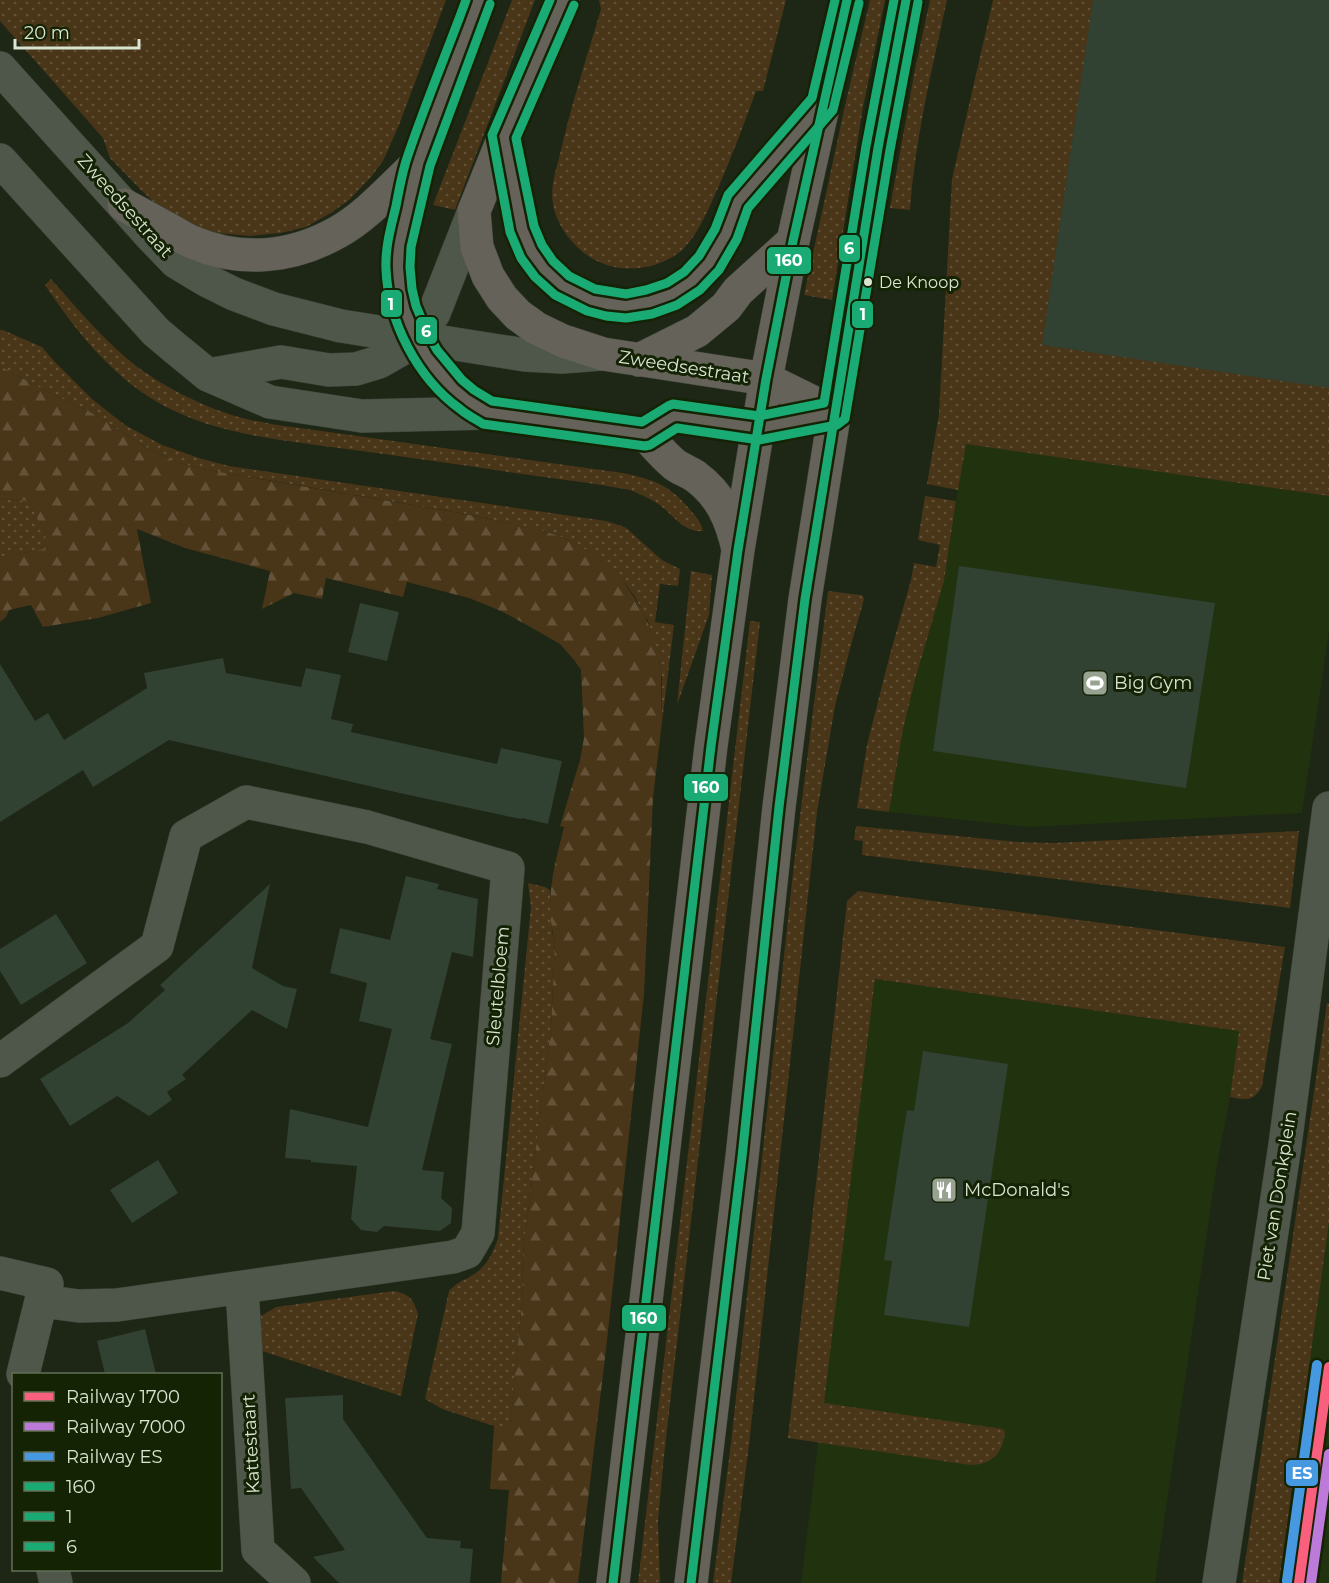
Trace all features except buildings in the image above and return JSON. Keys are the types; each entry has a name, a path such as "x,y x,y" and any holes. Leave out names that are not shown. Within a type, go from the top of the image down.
{"main road":[{"path":"479,0 418,163 399,245 399,291 416,337 427,357 453,388 488,413 645,434 675,465 695,476 713,493 732,526 738,550"},
{"path":"474,211 562,0"},
{"path":"614,1583 711,746 738,550 766,379 793,241 847,0"},
{"path":"691,1583 742,1157 780,796 805,599 878,148 906,0"},
{"path":"504,137 522,230 531,251 544,269 562,286 591,300 626,306 649,302 672,294 692,281 709,263 726,234 738,202 823,104"},
{"path":"124,205 191,242 222,252 249,256 277,255 306,246 338,232 418,163"},
{"name":"Zweedsestraat","path":"474,211 477,247 488,276 502,298 518,315 536,328 563,341 603,354 766,379 835,413"},
{"path":"639,360 697,331 726,307 738,291 793,241"},
{"path":"645,434 674,416 759,428 835,413"}],"street":[{"name":"Zweedsestraat","path":"0,68 176,262 234,294 274,309 341,326 525,355 562,357 603,354"},
{"path":"0,160 156,332 208,375 270,402 362,416 488,413"},
{"path":"208,375 281,362 329,370 356,369 378,362 400,350 416,337 434,313 474,211"},
{"name":"Sleutelbloem","path":"0,1061 157,946 186,836 246,802 367,827 508,868 478,1233 467,1252 453,1257 117,1305 79,1306 41,1301"},
{"name":"Piet van Donkplein","path":"1219,1583 1285,1145 1329,808"},
{"path":"0,1273 47,1284 23,1373"},
{"name":"Kattestaart","path":"242,1288 258,1550 294,1583"}],"shaded area":[{"path":"965,443 1329,496 1329,632 1302,813 1030,827 889,812 903,730 944,581"},
{"path":"875,979 1239,1031 1155,1583 801,1583"},
{"path":"1329,1071 1329,1583 1251,1583"}],"green space":[{"path":"0,0 446,0 399,125 383,161 371,177 349,200 306,227 281,233 250,236 218,233 193,226 165,213 110,158 103,138 0,21"},
{"path":"512,0 535,0 455,210 433,205"},
{"path":"599,0 786,0 763,91 756,91 728,164 702,222 681,251 663,262 642,268 609,266 591,258 569,238 559,222 553,204 552,191 555,172 601,9"},
{"path":"870,0 885,0 863,107 832,300 804,295"},
{"path":"930,0 947,0 920,131 910,210 890,208 915,69"},
{"path":"993,0 1329,0 1329,496 966,444 958,490 927,484 939,414 952,179"},
{"path":"51,279 99,332 141,370 194,400 222,411 244,419 271,424 623,473 653,481 669,489 697,518 703,531 689,529 657,503 630,490 273,439 202,422 157,402 109,365 81,334 45,285"},
{"path":"0,330 42,347 92,399 125,425 162,445 202,459 229,466 606,521 625,527 662,560 680,569 678,586 660,584 655,622 674,625 662,722 662,679 648,621 623,581 580,546 544,531 466,514 202,469 176,462 149,449 90,412 0,366"},
{"path":"0,366 90,412 149,449 176,462 202,469 465,514 537,529 559,536 580,546 612,570 623,581 643,611 657,648 661,671 662,722 653,798 644,994 607,1341 578,1583 501,1583 509,1490 490,1489 494,1426 510,1426 522,1302 523,1253 551,1027 555,943 550,898 564,827 560,826 580,760 584,738 581,670 560,644 501,611 469,598 407,582 403,597 326,578 322,599 294,593 262,609 270,571 185,548 137,529 151,603 98,618 43,627 31,605 9,610 0,622 0,557 50,548 30,501 0,499"},
{"path":"925,496 956,501 944,581 903,730 889,812 857,808 867,745 914,563 936,567 940,545 918,540"},
{"path":"0,499 30,501 51,548 0,557"},
{"path":"691,571 712,575 709,615 677,705"},
{"path":"828,591 861,595 864,598 835,706 817,812 749,1445 731,1583 713,1583 731,1443 794,864"},
{"path":"750,621 760,622 664,1456 658,1521 660,1583 638,1583"},
{"path":"856,826 1019,842 1054,843 1299,831 1290,908 862,855 863,841 854,840"},
{"path":"528,883 550,890 552,932 555,943 551,1027 523,1253 522,1302 510,1427 494,1426 442,1409 425,1399 449,1291 482,1268 492,1254 498,1238 531,907"},
{"path":"858,891 1285,947 1262,1086 1256,1095 1249,1099 1230,1097 1239,1031 875,979 824,1403 1003,1429 1004,1439 999,1452 984,1463 970,1465 788,1438 847,901"},
{"path":"1327,1003 1329,1004 1329,1222 1279,1583 1242,1583"},
{"path":"394,1291 410,1298 418,1314 401,1396 259,1350 253,1333 261,1316 276,1307"}],"rail line":[{"name":"ES","path":"1287,1581 1317,1365"},
{"name":"1700","path":"1299,1583 1329,1367"},
{"name":"7000","path":"1311,1583 1329,1454"}],"transit line":[{"name":"1","path":"466,0 407,158 389,237 386,261 388,289 399,328 418,365 431,381 460,409 483,424 645,446 677,428 759,440 837,425 845,419 890,150 918,2"},
{"name":"1","path":"550,0 492,135 510,232 521,258 535,277 555,295 587,311 626,318 652,314 677,305 700,290 719,270 737,239 748,208 833,110 859,3"},
{"name":"6","path":"574,5 516,138 534,226 542,245 553,261 569,276 595,289 626,294 667,283 684,272 699,256 715,229 728,195 812,98 835,0"},
{"name":"160","path":"613,1583 711,746 738,550 766,379 793,241 847,0"},
{"name":"6","path":"490,4 430,166 411,247 410,267 416,306 437,350 462,380 492,401 642,422 673,404 759,416 824,403 866,146 894,0"},
{"name":"160","path":"691,1583 742,1157 779,807 805,599 878,148 906,0"}],"place":[{"name":"De Knoop","path":"868,282"},
{"name":"Big Gym","path":"1095,683"},
{"name":"McDonald's","path":"944,1190"}]}
